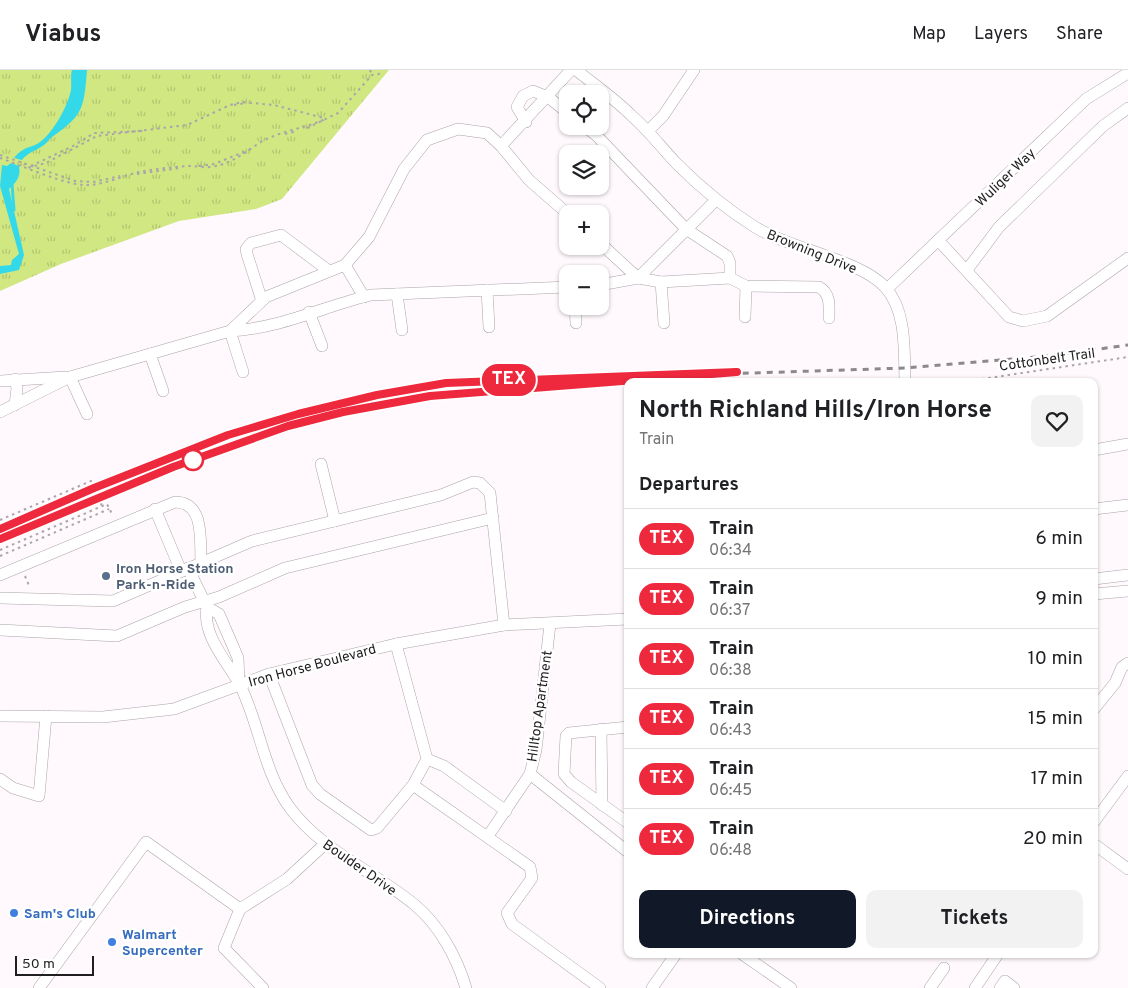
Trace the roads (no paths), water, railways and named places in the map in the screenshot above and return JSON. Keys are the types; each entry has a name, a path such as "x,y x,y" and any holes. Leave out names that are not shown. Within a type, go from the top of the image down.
{"street":[{"path":"501,146 526,122 571,70"},
{"name":"Browning Drive","path":"576,70 648,131 677,163 716,200 756,228 787,243 867,273 887,289 894,300 900,316 905,378"},
{"path":"648,131 663,116 694,70"},
{"name":"Wuliger Way","path":"887,289 1086,99 1128,73"},
{"path":"526,122 517,107 523,96 532,91 548,97 559,106"},
{"path":"967,270 999,227 1103,126 1128,108"},
{"path":"230,331 266,297 345,265 368,237 404,169 427,140 458,129 487,133 501,146 529,180 559,206"},
{"path":"596,135 686,229 727,256 730,262 730,278"},
{"path":"638,278 716,200"},
{"path":"262,300 246,249 251,243 281,234 329,271"},
{"path":"938,240 1009,317 1023,321 1047,316 1128,258"},
{"path":"609,251 638,278"},
{"path":"345,265 364,297"},
{"path":"609,284 638,278 661,282 730,278 746,286 819,287 829,299 829,318"},
{"path":"661,282 664,323"},
{"path":"745,317 746,286"},
{"path":"0,412 70,377 230,331 252,330 364,297 559,287"},
{"path":"487,290 489,327"},
{"path":"397,294 402,330"},
{"path":"309,312 322,346"},
{"path":"576,315 576,323"},
{"path":"230,331 243,372"},
{"path":"150,354 163,391"},
{"path":"0,381 70,377"},
{"path":"70,377 87,414"},
{"path":"15,379 17,388 15,405"},
{"path":"1098,449 1128,444"},
{"path":"321,464 335,521"},
{"path":"0,598 113,601 252,541 442,495 473,482 480,483 490,493 504,624"},
{"path":"0,575 170,502 179,502 195,511 198,520 201,563"},
{"path":"1098,509 1128,505"},
{"path":"155,509 185,570 206,604"},
{"path":"0,630 117,636 185,607 206,604 303,563 493,518"},
{"path":"1098,578 1128,575"},
{"path":"1098,594 1128,591"},
{"name":"Boulder Drive","path":"206,604 205,619 223,660 239,684 269,771 290,808 324,844 416,906 449,947 461,971 466,988"},
{"name":"Iron Horse Boulevard","path":"0,716 103,717 174,708 269,674 396,644 504,624 550,624 624,619"},
{"name":"Hilltop Apartment","path":"488,836 530,774 536,750 550,624"},
{"path":"269,674 312,785 320,794 371,830 377,828 413,784 427,759 396,644"},
{"path":"1098,704 1116,683 1122,667 1128,663"},
{"path":"0,779 12,788 39,796 46,716"},
{"path":"624,727 575,731 566,736 564,774 571,782 624,820"},
{"path":"601,729 602,805"},
{"path":"427,759 444,766 506,811"},
{"path":"530,774 624,849"},
{"path":"1098,817 1128,776"},
{"path":"413,784 530,867 532,878 507,913 512,924 600,988"},
{"path":"39,988 146,842 240,909"},
{"path":"264,988 224,948 240,909 287,879 324,844"},
{"path":"1098,847 1128,869"},
{"path":"652,988 673,958"},
{"path":"748,958 791,988"},
{"path":"975,988 995,958"},
{"path":"930,988 944,968"},
{"path":"1000,988 1005,981 1014,988"}],"water":[{"path":"72,70 87,70 83,102 76,116 45,144 22,160 14,158 24,149 33,146 45,138 55,125 64,110 71,90"},
{"path":"11,163 19,166 18,179 9,189 24,255 19,270 0,274 0,266 11,265 12,260 19,254 0,186 2,165 7,166"}],"waterway":[{"path":"12,184 14,210"}],"railway":[{"path":"0,529 142,468 255,426 336,403 419,387 446,383 905,368 1049,356 1128,345"},
{"path":"0,539 95,498 191,460 289,427 339,413 434,395 570,385"}],"train":[{"name":"TEX","path":"0,529 94,488 228,435 298,414 377,395 446,383 737,372 660,378"},
{"name":"TEX","path":"0,539 173,467 288,426 343,412 430,396 624,381"}],"place":[{"name":"Iron Horse Station Park-n-Ride","path":"106,576"},
{"name":"Sam's Club","path":"14,913"},
{"name":"Walmart Supercenter","path":"112,942"}]}
